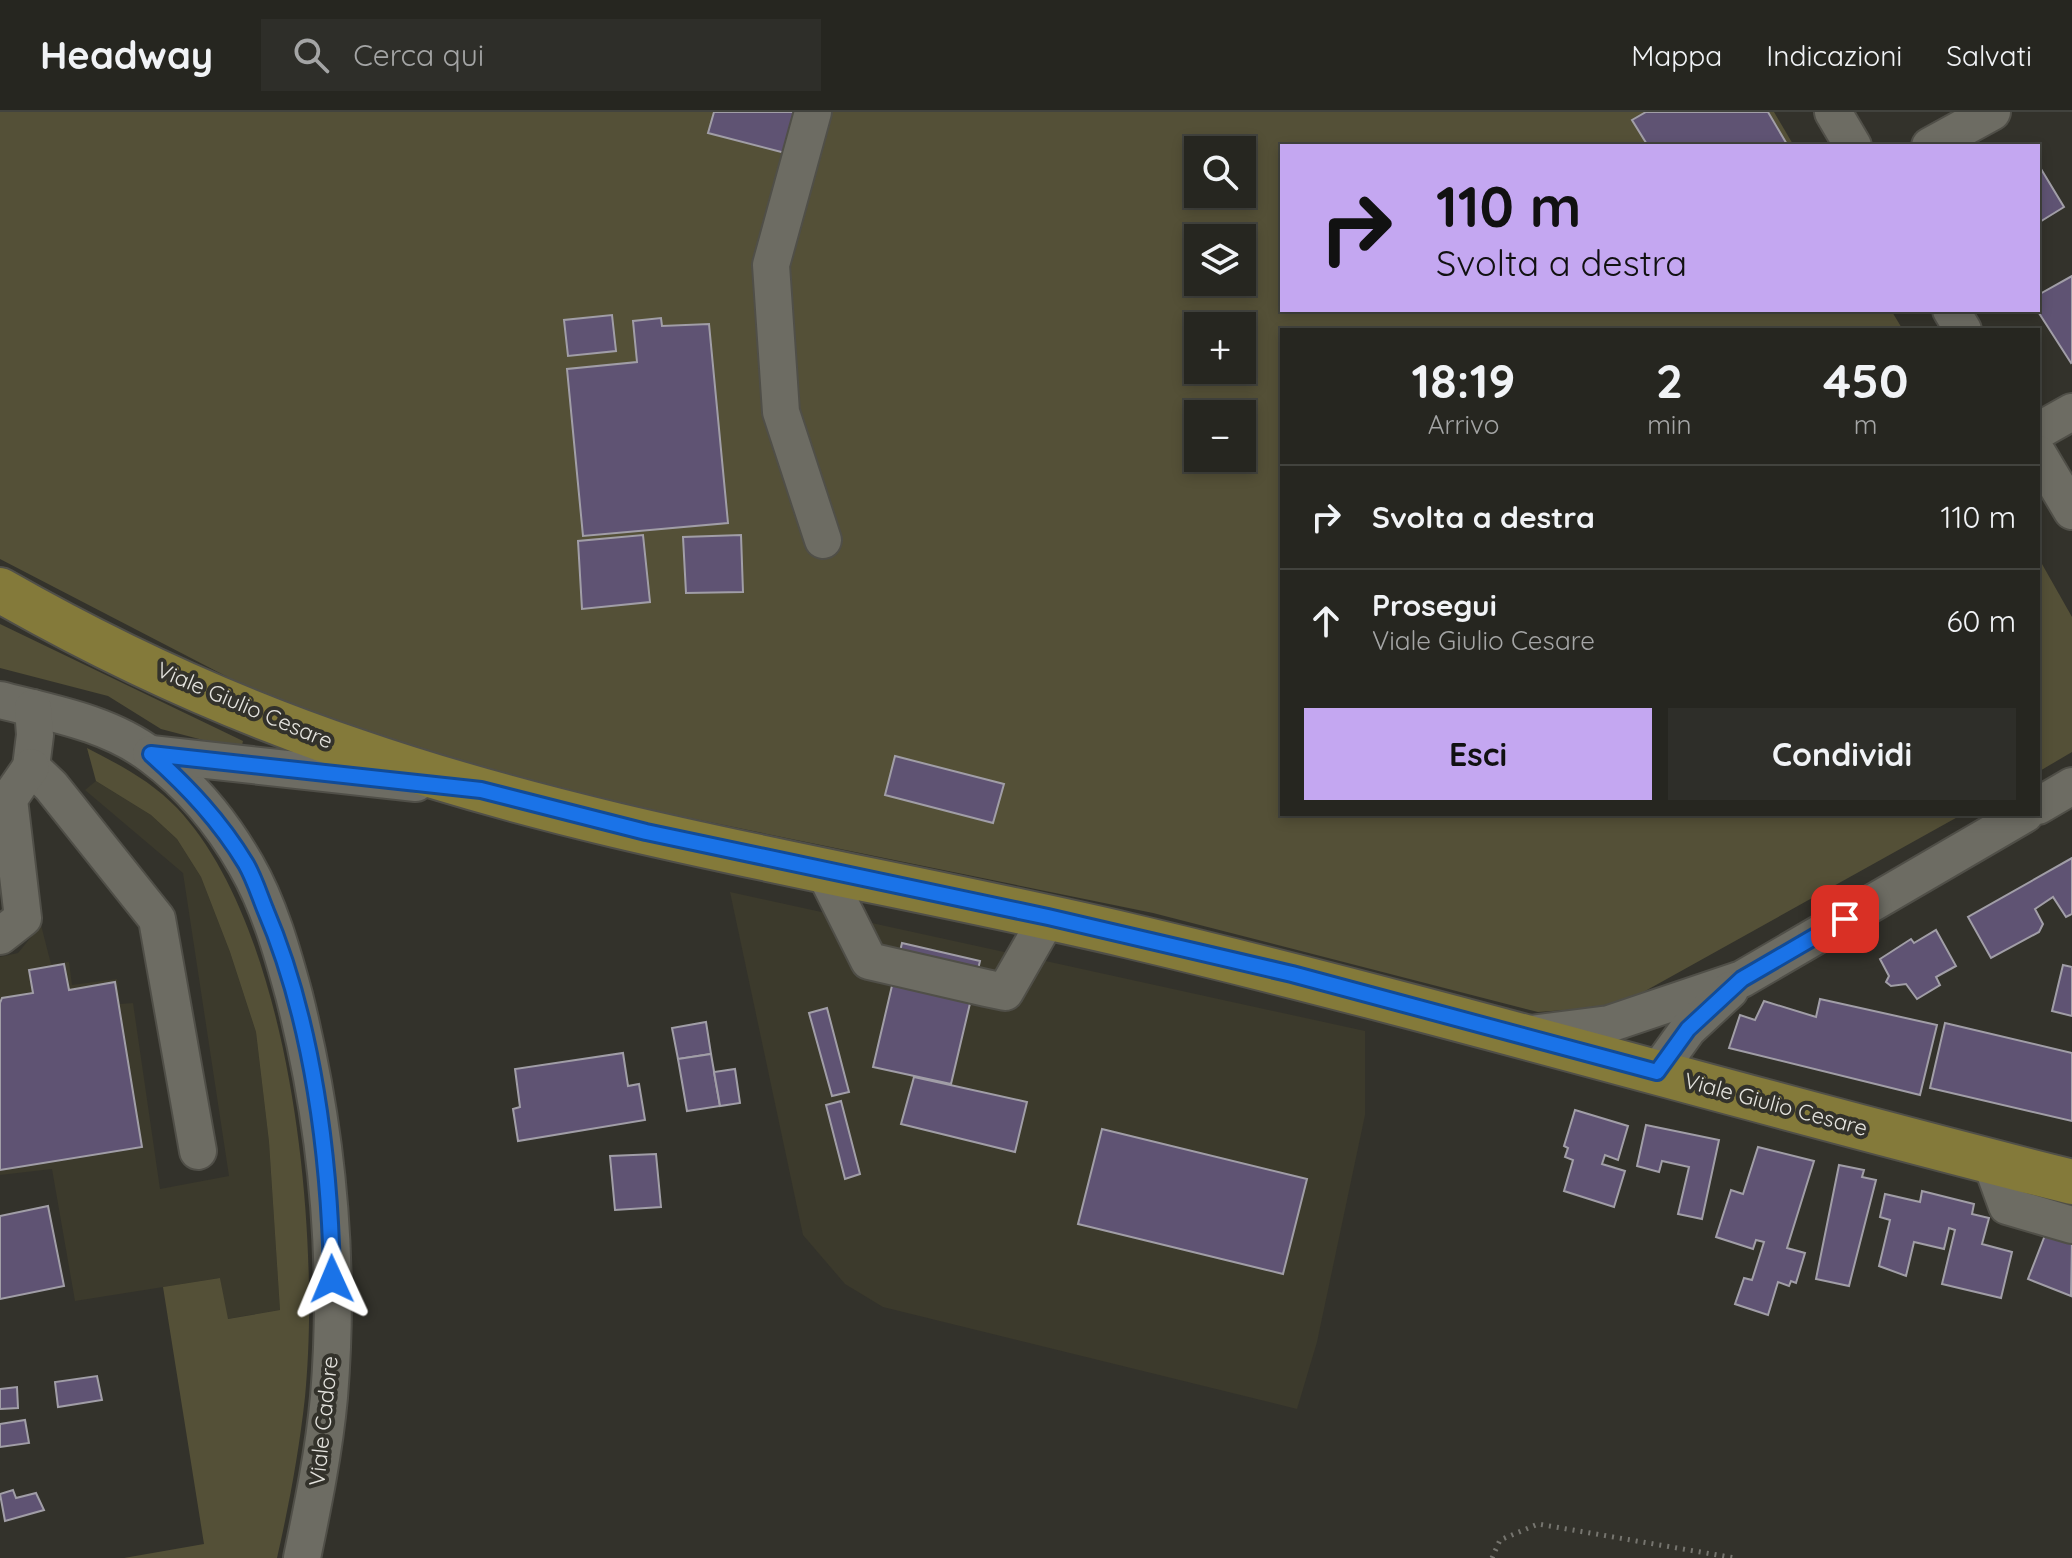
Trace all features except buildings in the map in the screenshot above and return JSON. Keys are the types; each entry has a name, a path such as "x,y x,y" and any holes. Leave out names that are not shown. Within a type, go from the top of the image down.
{"main road":[{"name":"Viale Giulio Cesare","path":"0,590 45,616 204,691 353,751 481,790 646,832 1048,917 1292,974 2072,1182"}],"street":[{"path":"813,112 771,265 781,412 823,540"},
{"path":"1833,112 1852,144"},
{"path":"1934,144 1992,112"},
{"path":"2040,451 2072,412"},
{"path":"2040,454 2072,511"},
{"path":"17,704 96,726 151,754 481,790"},
{"path":"0,936 23,918 9,799 31,767 35,735 17,704"},
{"name":"Viale Cadore","path":"151,754 193,791 248,867 280,944 303,1031 319,1121 331,1221 332,1309 329,1398 316,1494 302,1558"},
{"path":"31,767 51,786 157,919 198,1151"},
{"path":"2040,805 2072,786"},
{"path":"1517,1036 1609,1024 1742,979 2022,816"},
{"path":"823,869 869,961 986,988 1005,992 1048,917"},
{"path":"1657,1072 1688,1029 1742,979"},
{"path":"1991,1162 2007,1206 2072,1225"}],"path":[{"path":"1492,1558 1500,1540 1538,1524 1735,1558"}],"shaded area":[{"path":"0,112 1774,112 1793,144 1280,144 1280,312 1892,312 1902,328 1280,328 1280,816 1959,816 1629,1000 1606,1007 1538,1012 1153,913 616,803 426,755 274,701 0,559"},
{"path":"2040,561 2072,617 2072,752 2040,771"},
{"path":"0,624 243,741 241,750 161,729 108,696 0,668"},
{"path":"87,748 135,774 177,808 216,862 248,929 273,1005 290,1088 302,1171 309,1330 300,1438 277,1558 124,1558 204,1544 163,1287 220,1278 228,1319 280,1310 269,1142 256,1032 230,952 201,877 177,839 151,815 96,781"},
{"path":"96,781 151,815 177,839 201,877 230,952 256,1032 269,1142 280,1310 227,1319 220,1278 75,1301 52,1169 0,1175 0,957 18,953 41,925 51,964 69,962 72,985 117,979 120,1004 133,1003 160,1189 229,1176 183,873 85,790"},
{"path":"730,892 1365,1031 1365,1115 1317,1342 1297,1409 883,1307 845,1284 803,1235"}],"route":[{"path":"332,1279 331,1221 319,1121 303,1031 280,944 248,867 222,827 193,791 151,754 481,790 646,832 1048,917 1292,974 1657,1072 1688,1029 1742,979 1845,919"}]}
